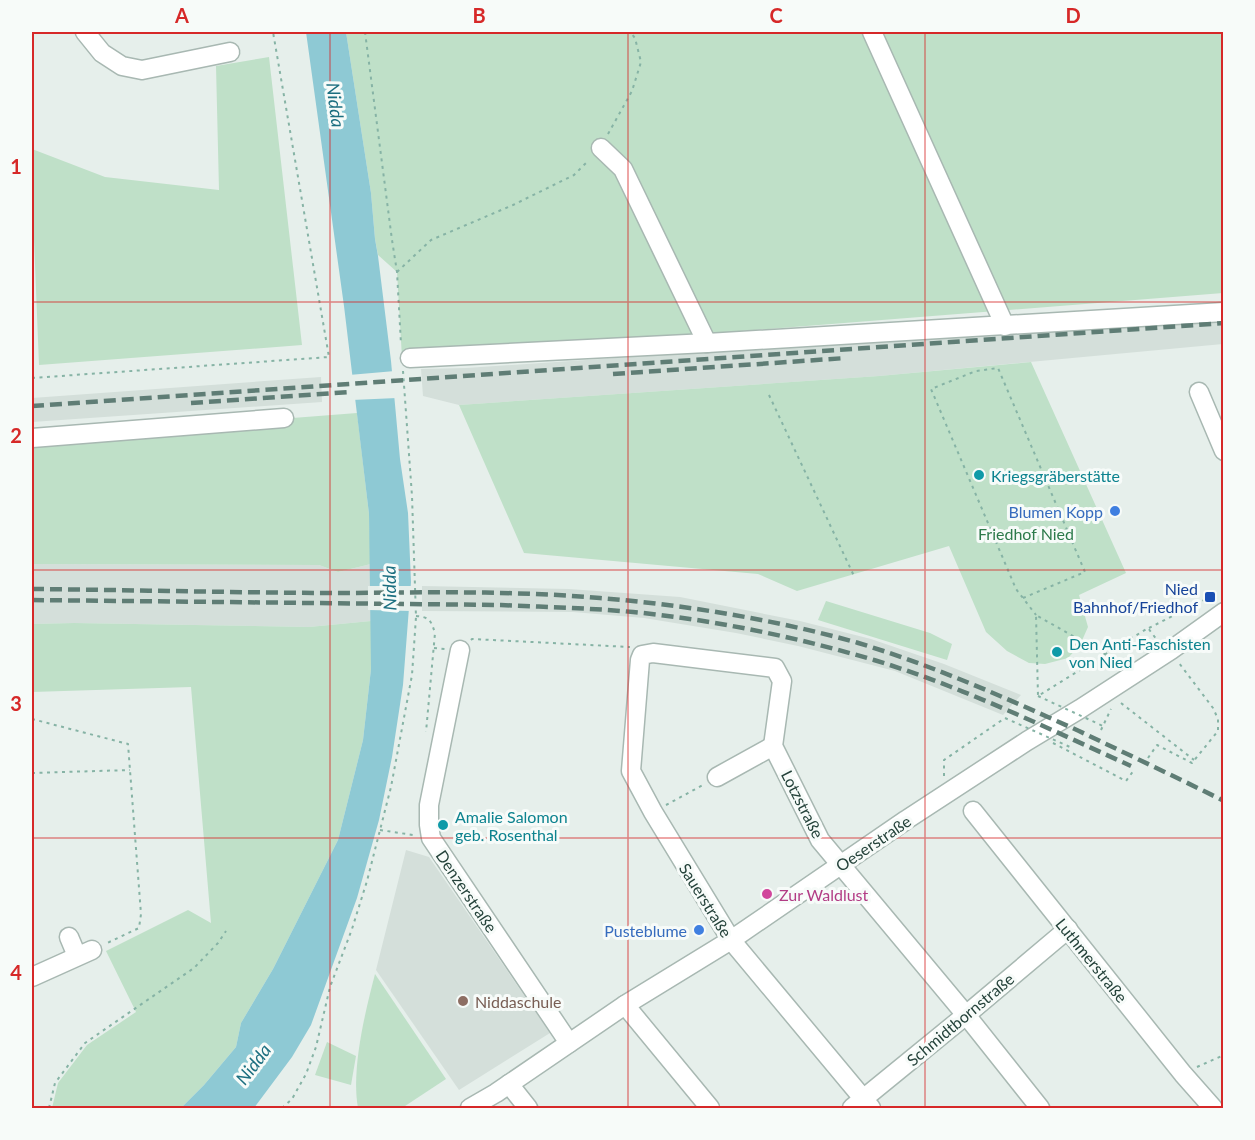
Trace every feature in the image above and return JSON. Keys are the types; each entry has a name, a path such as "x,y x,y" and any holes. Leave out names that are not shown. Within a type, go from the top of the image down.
{"street":[{"path":"85,32 102,53 112,60 122,66 142,70 230,52"},
{"path":"872,32 1005,326"},
{"path":"601,148 623,169 707,343"},
{"path":"404,358 707,343 1224,312"},
{"path":"1199,392 1224,451"},
{"path":"32,438 284,418"},
{"name":"Oeserstraße","path":"470,1108 626,1005 731,940 1165,646 1221,619"},
{"name":"Denzerstraße","path":"460,650 429,805 431,838 569,1044"},
{"path":"642,655 653,653 775,668 782,681 773,746 717,777"},
{"name":"Sauerstraße","path":"642,655 631,771 653,812 731,940 862,1105"},
{"name":"Lotzstraße","path":"773,746 820,840 966,1015 1040,1108"},
{"name":"Luthmerstraße","path":"973,811 1183,1074 1213,1108"},
{"name":"Schmidtbornstraße","path":"862,1105 1068,929"},
{"path":"32,977 84,953 69,937"},
{"path":"626,1005 710,1108"},
{"path":"508,1084 528,1108"}],"path":[{"path":"32,378 329,357 273,32"},
{"path":"282,1108 292,1099 306,1074 316,1047 330,987 367,881 399,744 412,675 416,616 404,358 397,272 365,32"},
{"path":"397,272 430,240 513,205 574,175 601,148 632,91 641,62 635,38 630,32"},
{"path":"1023,598 1085,572 998,368 976,371 931,389 1016,589 1036,615 1106,655"},
{"path":"769,395 854,576"},
{"path":"1038,696 1148,628 1210,597"},
{"path":"1036,615 1038,696"},
{"path":"416,616 423,616 431,621"},
{"path":"1148,628 1165,646 1213,708 1218,719 1218,731 1192,763 1156,745 1148,758"},
{"path":"460,650 472,639 628,646 642,655"},
{"path":"1038,696 1103,726"},
{"path":"1101,730 1115,701 1194,760"},
{"path":"944,782 944,760 1005,718 1070,747"},
{"path":"32,719 128,744 141,914 139,928 84,953"},
{"path":"1049,742 1126,781 1134,770"},
{"path":"32,773 130,770"},
{"path":"653,812 717,777"},
{"path":"380,830 422,836"},
{"path":"49,1108 55,1083 85,1043 194,968 226,931"},
{"path":"1183,1074 1224,1055"}],"shaded area":[{"path":"1223,314 1223,344 879,376 459,405 423,396 421,369 765,348"},
{"path":"321,377 322,402 32,422 32,398"},
{"path":"32,564 319,565 338,572 371,564 371,621 309,627 32,624"},
{"path":"422,586 569,589 680,597 800,621 871,639 944,664 1021,695 1003,715 895,671 798,646 644,618 573,612 422,611"},
{"name":"Niddaschule","path":"406,850 429,857 550,1033 459,1090 376,970"}],"green space":[{"path":"346,32 1223,32 1223,293 402,358 397,272 378,255 371,193"},
{"path":"269,57 302,345 39,365 32,213 32,149 105,177 219,190 216,66"},
{"name":"Friedhof Nied","path":"1031,362 1126,573 1079,595 1088,627 1080,645 1068,658 1045,664 1029,663 1007,651 986,632 949,546 797,591 758,574 524,553 459,405 879,376"},
{"path":"357,413 369,514 371,564 338,572 319,565 32,564 32,438"},
{"path":"826,601 930,633 952,644 947,660 818,620"},
{"path":"371,621 371,669 363,740 338,840 273,969 241,1023 236,1047 181,1108 52,1108 58,1083 87,1045 136,1012 106,951 188,910 211,923 191,687 32,692 32,624 309,627"},
{"path":"375,974 446,1079 402,1108 358,1108 356,1076 358,1059 363,1023"},
{"path":"327,1042 356,1056 351,1085 315,1075"}],"water":[{"name":"Nidda","path":"306,32 346,32 371,193 408,513 411,582 403,685 379,820 357,898 311,1025 292,1057 254,1108 181,1108 236,1047 241,1023 273,969 338,840 363,740 371,669 369,514 344,306"}],"pier":[{"path":"395,371 397,398 352,400 349,375"},
{"path":"368,586 414,586 411,611 368,610"}],"railway":[{"path":"32,406 1224,323"},
{"path":"613,374 846,358"},
{"path":"191,403 350,392"},
{"path":"32,589 538,594 632,601 728,614 792,626 855,642 940,672 1079,731 1224,801"},
{"path":"32,600 501,605 664,615 755,630 874,660 1004,709 1131,766"}],"place":[{"name":"Kriegsgräberstätte","path":"979,475"},
{"name":"Blumen Kopp","path":"1115,511"},
{"name":"Nied Bahnhof/Friedhof","path":"1210,597"},
{"name":"Den Anti-Faschisten von Nied","path":"1057,652"},
{"name":"Amalie Salomon geb. Rosenthal","path":"443,825"},
{"name":"Zur Waldlust","path":"767,894"},
{"name":"Pusteblume","path":"699,930"},
{"name":"Niddaschule","path":"463,1001"}]}
